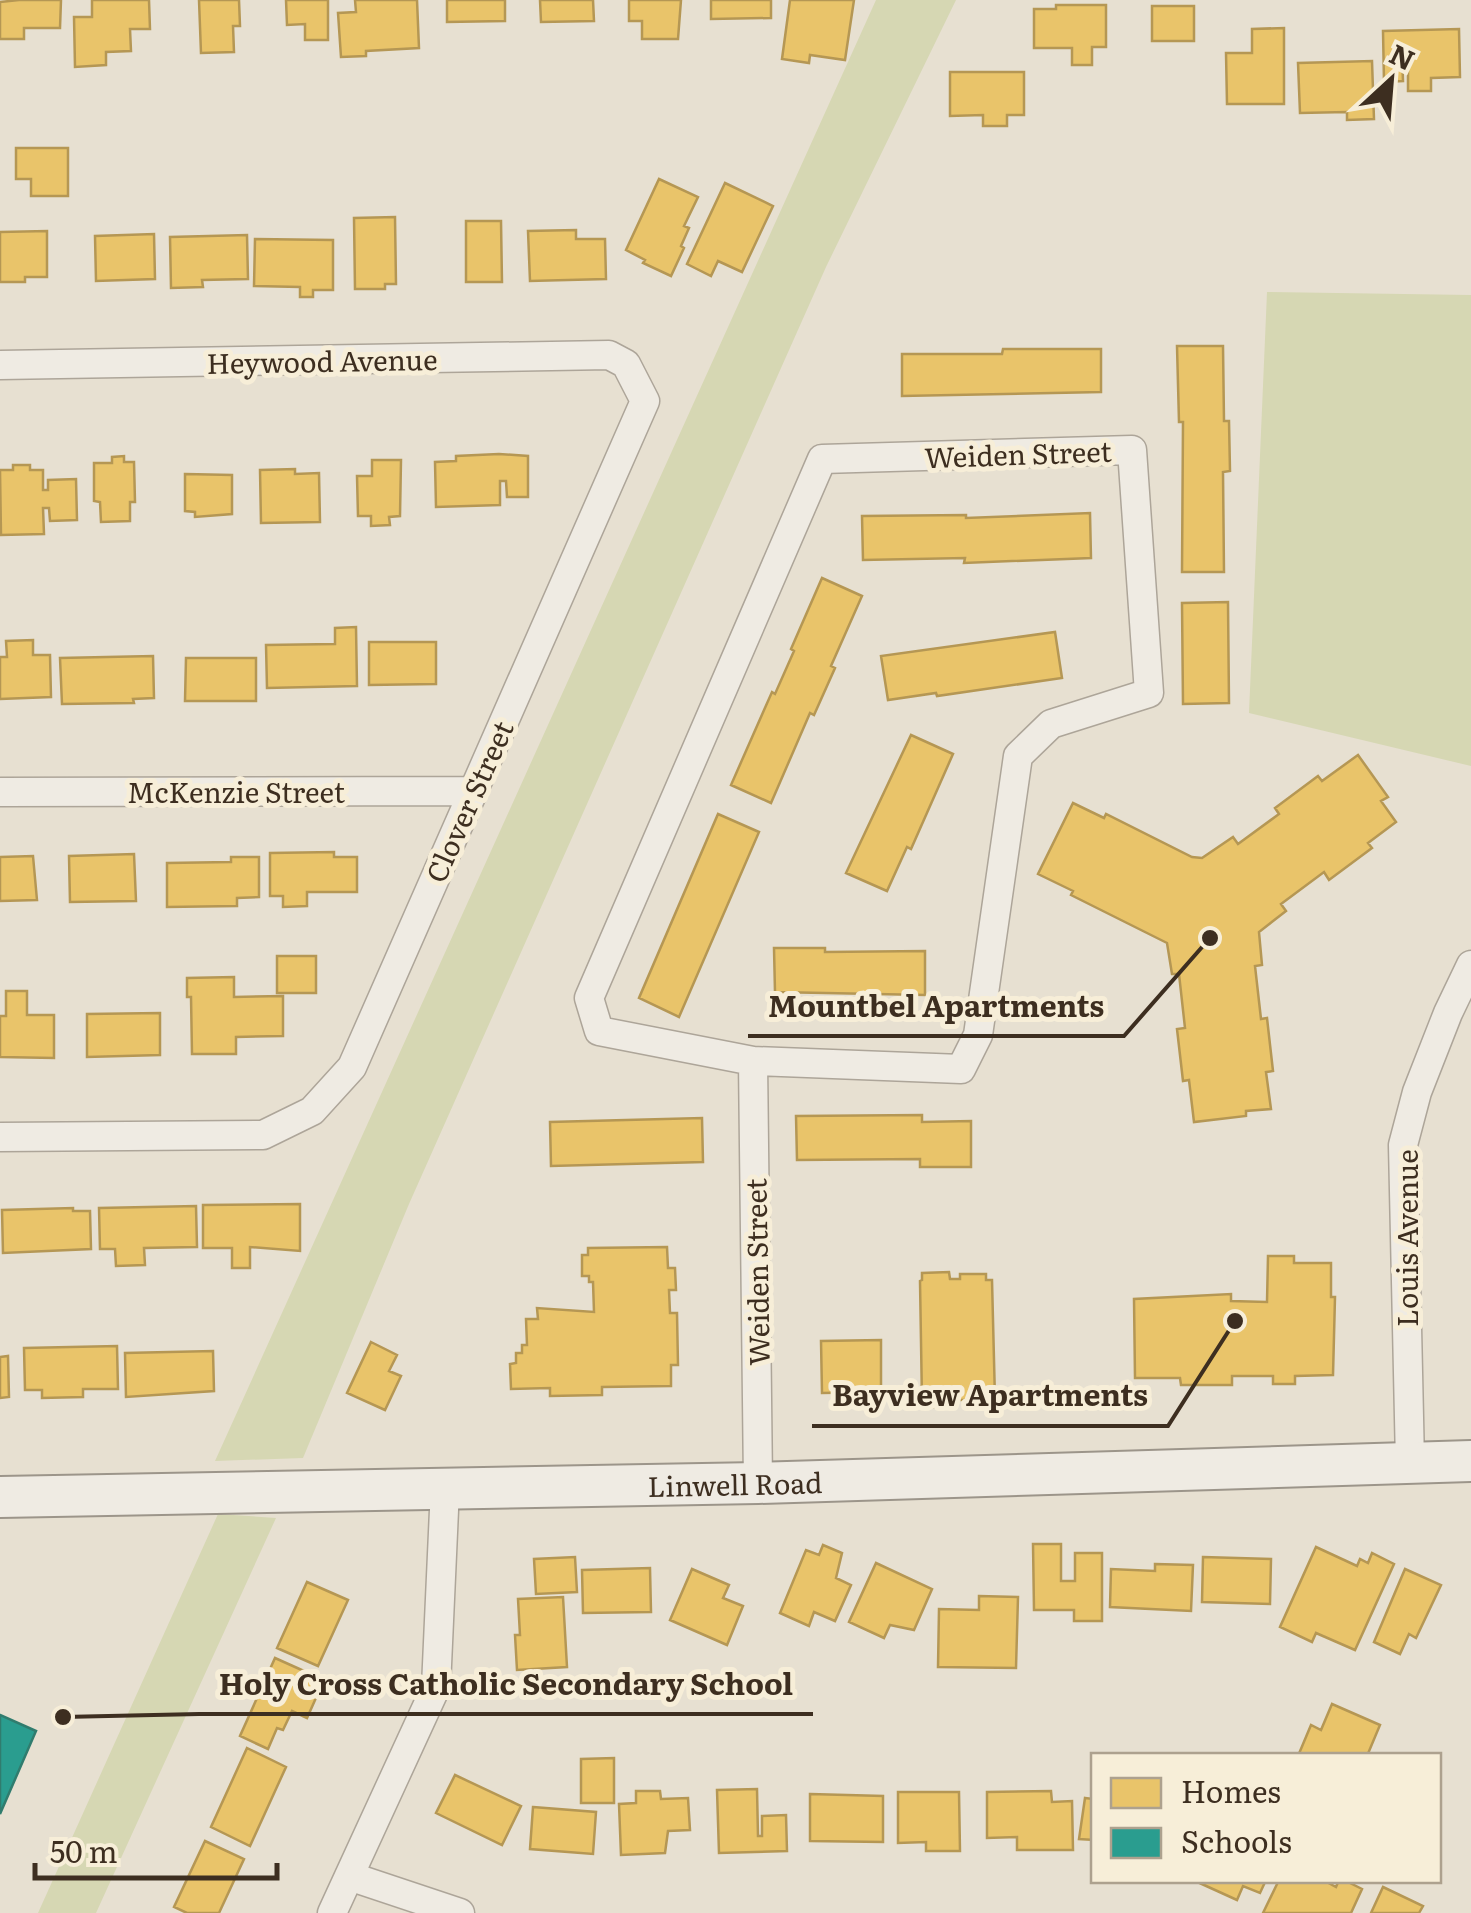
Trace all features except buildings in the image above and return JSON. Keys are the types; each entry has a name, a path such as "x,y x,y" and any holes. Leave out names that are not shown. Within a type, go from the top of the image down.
{"main road":[{"name":"Linwell Road","path":"0,1498 758,1483 1471,1461"}],"street":[{"name":"Heywood Avenue","path":"0,365 609,355 626,364 634,377"},
{"name":"Clover Street","path":"0,1136 262,1135 312,1112 352,1067 646,401 634,377"},
{"name":"Weiden Street","path":"1132,450 1149,692 1051,724 1018,756 978,1035 960,1069 752,1060 599,1030 589,998 822,459 1132,450"},
{"name":"McKenzie Street","path":"0,792 472,791"},
{"name":"Louis Avenue","path":"1410,1463 1403,1145 1417,1092 1448,1012 1468,978"},
{"name":"Weiden Street","path":"752,1060 758,1483"},
{"path":"332,1913 436,1687 445,1488"},
{"path":"349,1876 460,1913"}],"green space":[{"path":"876,0 956,0 826,267 409,1204 303,1458 215,1461"},
{"path":"1267,292 1471,295 1471,766 1249,713"},
{"path":"218,1514 276,1518 96,1913 38,1913"}],"place":[{"name":"Mountbel Apartments","path":"1210,938"},
{"name":"Bayview Apartments","path":"1235,1321"},
{"name":"Holy Cross Catholic Secondary School","path":"63,1717"}]}
